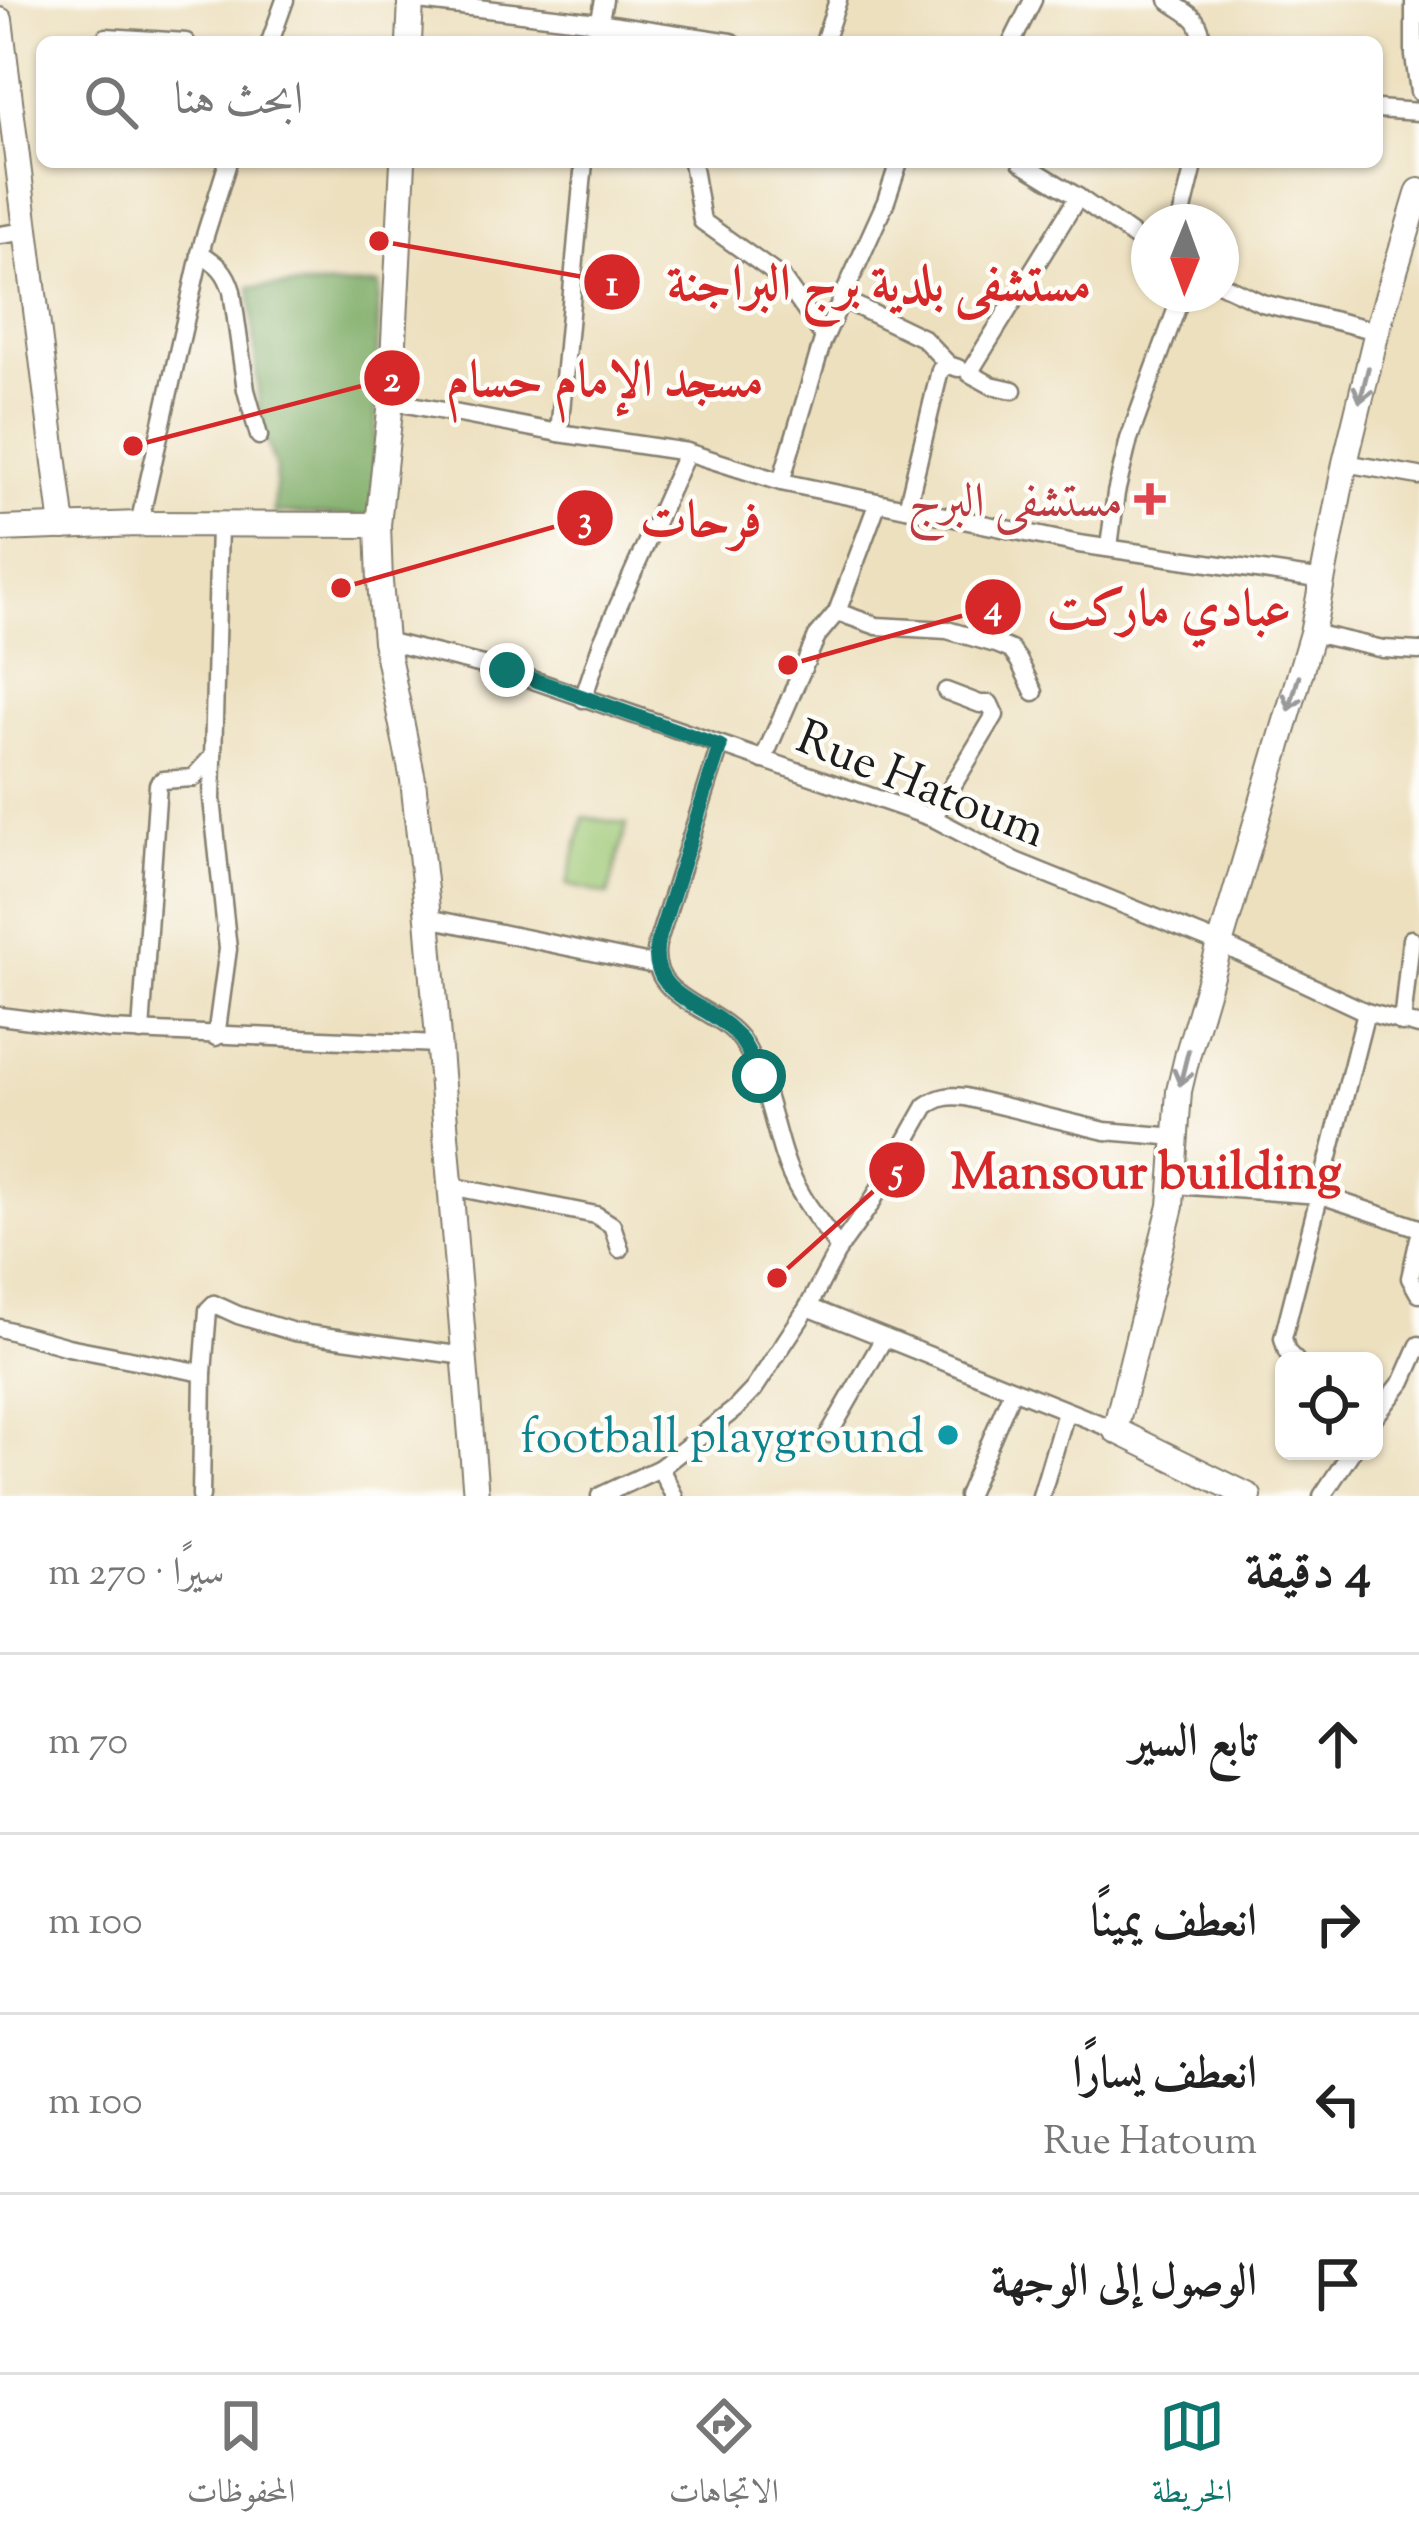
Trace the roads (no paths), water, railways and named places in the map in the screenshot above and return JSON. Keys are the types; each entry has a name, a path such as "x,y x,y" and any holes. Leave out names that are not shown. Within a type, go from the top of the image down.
{"street":[{"path":"272,36 285,0"},
{"path":"409,36 410,0 691,36"},
{"path":"596,36 604,0"},
{"path":"826,36 838,0"},
{"path":"1015,36 1033,0"},
{"path":"1168,0 1193,14 1201,36"},
{"path":"1414,0 1419,92"},
{"path":"0,20 63,527"},
{"path":"1383,109 1419,112"},
{"path":"139,524 200,253 227,168"},
{"path":"403,168 392,401 378,525 385,641 413,780 428,918 476,1496"},
{"path":"559,433 583,168"},
{"path":"693,168 702,221 783,279 824,337"},
{"path":"781,482 824,337 897,168"},
{"path":"1031,168 1131,234"},
{"path":"1185,204 1194,168"},
{"path":"1114,1430 1174,1185 1179,1091 1312,633 1345,463 1419,191"},
{"path":"969,373 1078,197"},
{"path":"0,235 28,231"},
{"path":"200,253 219,265 232,291 259,436"},
{"path":"1239,292 1262,303 1377,332"},
{"path":"842,299 922,338 949,365 1012,390"},
{"path":"1108,547 1129,439 1175,312"},
{"path":"907,508 940,370 949,365"},
{"path":"392,401 687,452 781,482 1079,544 1324,580"},
{"path":"583,699 602,642 687,452"},
{"path":"1345,463 1419,476"},
{"path":"763,760 817,636 837,612 878,502"},
{"path":"216,1037 228,950 212,799 219,525"},
{"path":"0,529 378,525"},
{"path":"837,612 877,626 947,630 999,645 1011,650 1034,692"},
{"path":"1312,633 1383,649 1419,651"},
{"name":"Rue Hatoum","path":"385,641 507,670 932,818 1015,861 1221,944 1366,1012 1411,1025"},
{"path":"932,818 995,715 990,704 946,691"},
{"path":"720,746 657,944 655,965 673,990 738,1035 759,1076 794,1183 839,1248"},
{"path":"141,1032 158,784 193,778 213,756"},
{"path":"428,918 655,965"},
{"path":"1411,939 1411,1025"},
{"path":"1287,1352 1283,1338 1366,1012"},
{"path":"0,1016 70,1027 216,1037 438,1044"},
{"path":"600,1496 660,1468 735,1409 770,1366 926,1106 937,1099 965,1097 1092,1129 1177,1137"},
{"path":"1174,1185 1321,1195 1419,1228"},
{"path":"450,1186 596,1215 612,1226 620,1249"},
{"path":"1419,1238 1410,1278 1419,1294"},
{"path":"201,1496 202,1373 210,1306 218,1304 294,1332 464,1356"},
{"path":"808,1306 1114,1430 1249,1496"},
{"path":"0,1328 202,1373"},
{"path":"830,1434 884,1338"},
{"path":"1383,1406 1402,1381 1419,1345"},
{"path":"967,1496 1012,1391"},
{"path":"1041,1496 1066,1412"},
{"path":"1322,1496 1346,1460"},
{"path":"660,1468 674,1496"}],"place":[{"name":"مستشفی بلدیة برج البراجنة","path":"379,241"},
{"name":"مسجد الإمام حسام","path":"133,446"},
{"name":"مستشفى البرج","path":"1150,499"},
{"name":"فرحات","path":"341,588"},
{"name":"عبادي ماركت","path":"788,665"},
{"name":"Mansour building","path":"777,1278"},
{"name":"football playground","path":"948,1435"}]}
